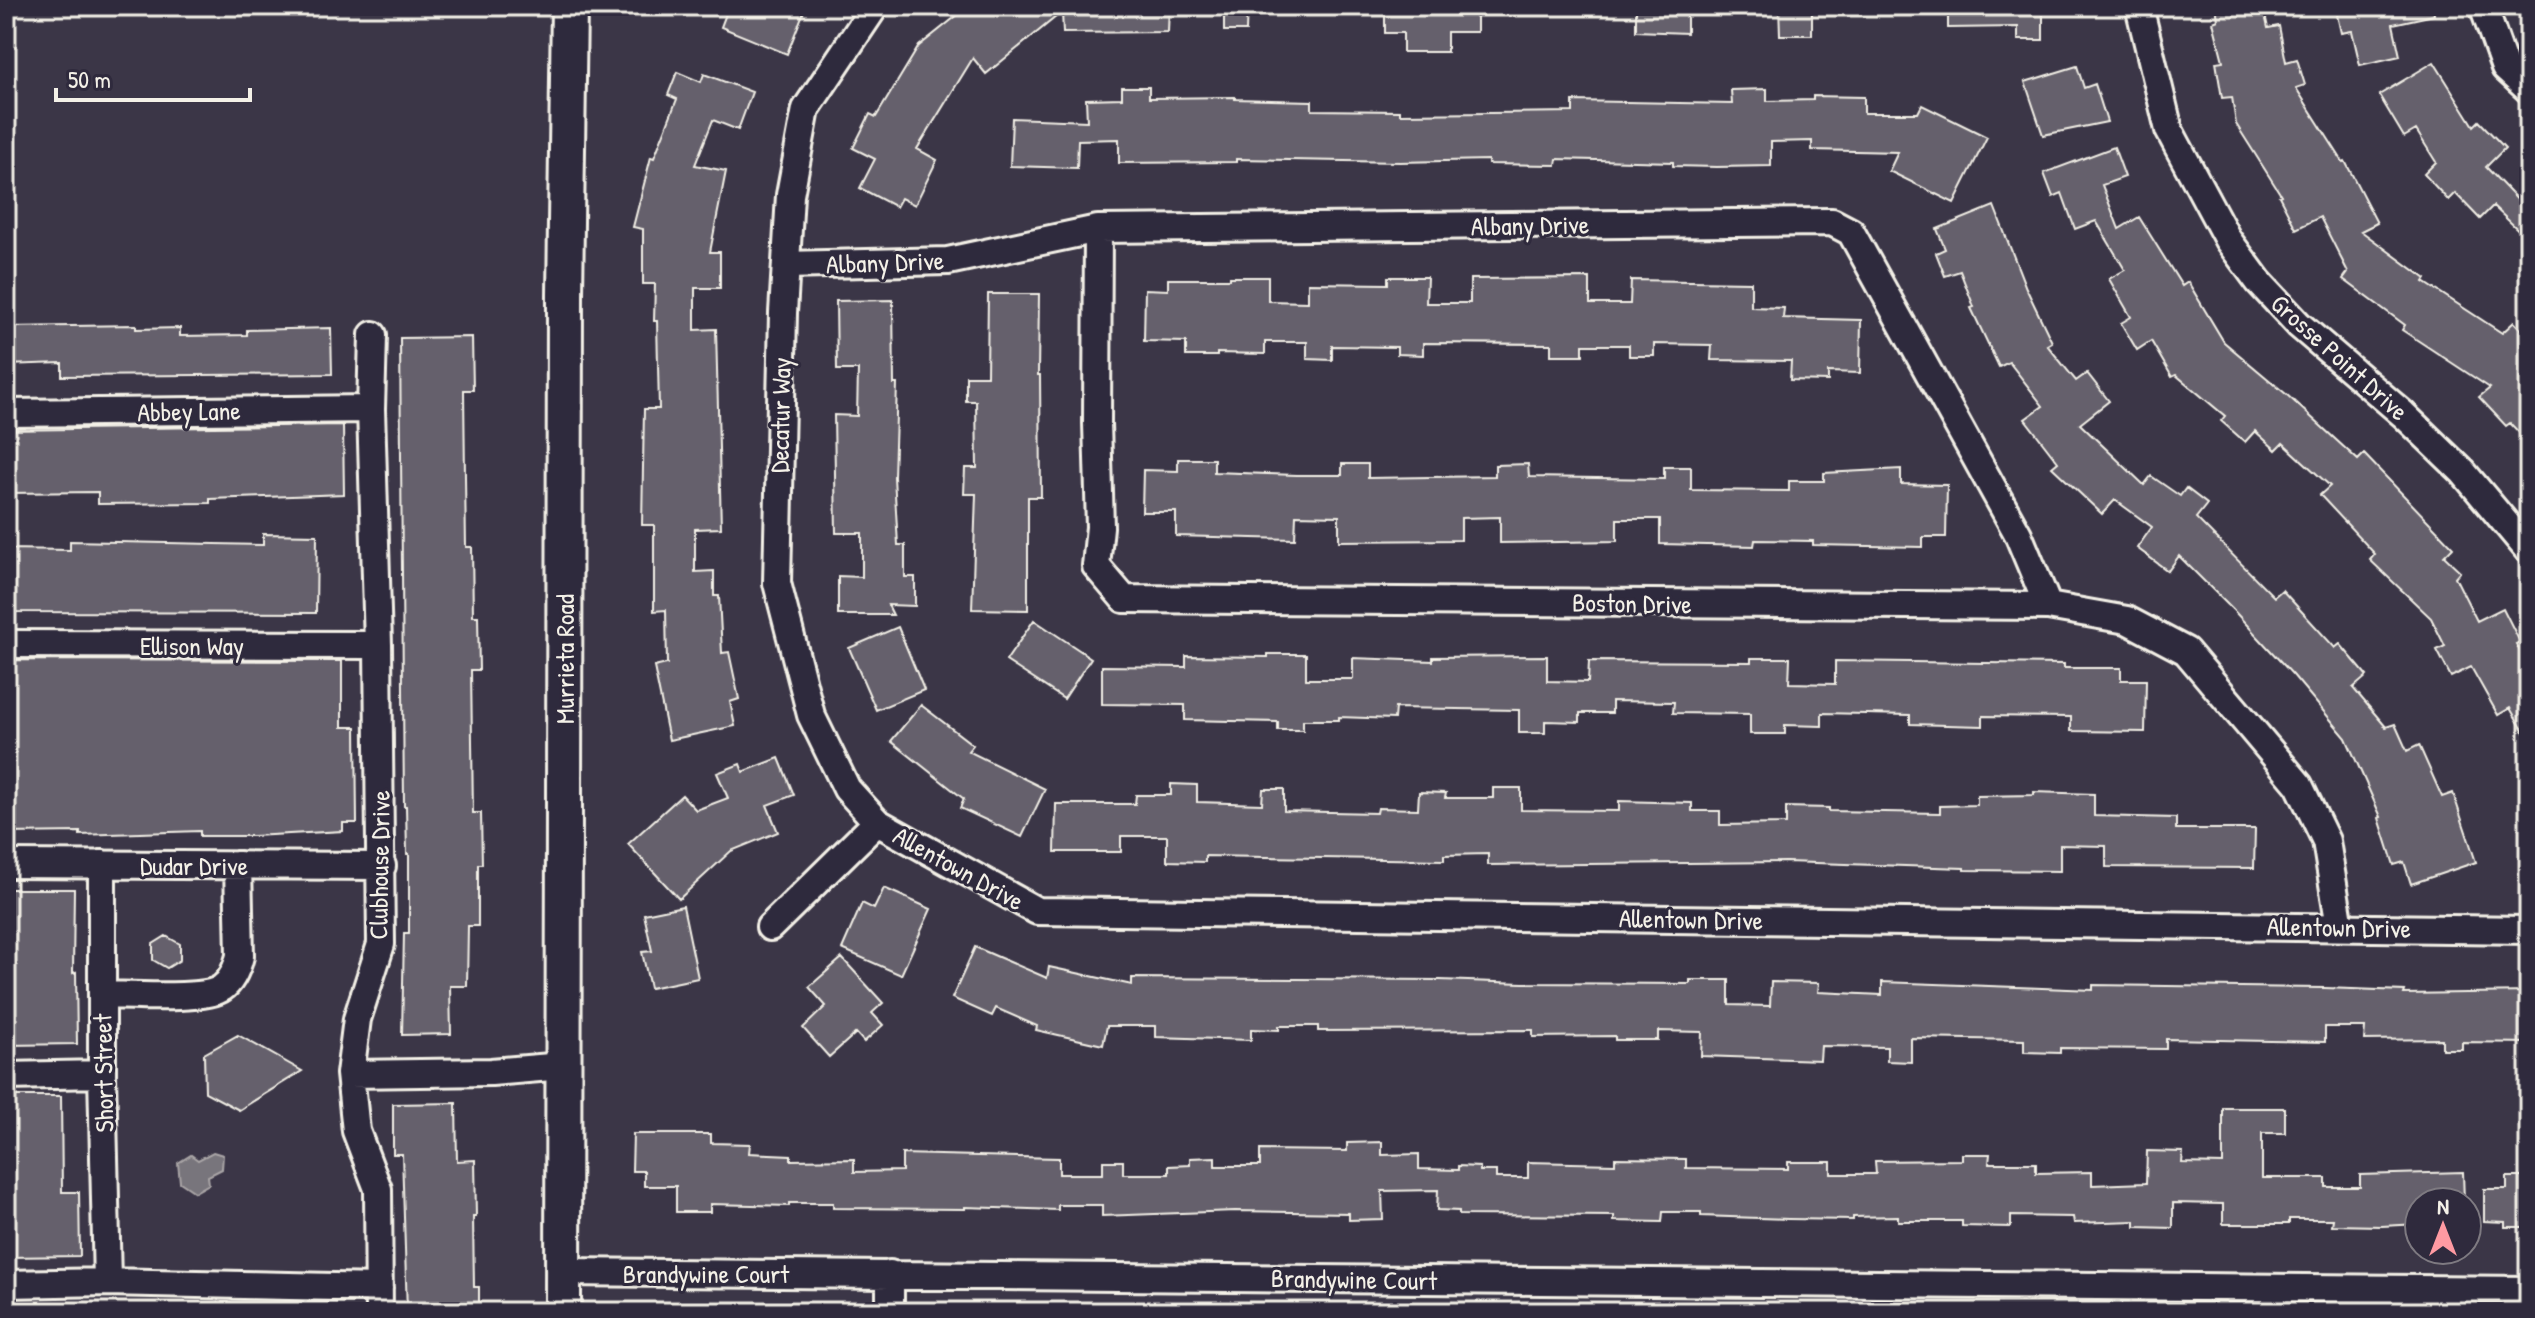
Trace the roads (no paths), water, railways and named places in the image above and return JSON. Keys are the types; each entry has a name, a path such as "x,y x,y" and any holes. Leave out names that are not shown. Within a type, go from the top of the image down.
{"main road":[{"name":"Murrieta Road","path":"563,1312 565,295 569,6"}],"street":[{"name":"Decatur Way","path":"875,6 806,109 790,195 783,313 777,583 811,715 847,789 877,822"},
{"name":"Grosse Point Drive","path":"2139,6 2169,130 2228,240 2259,282 2299,325 2403,414 2463,472 2529,551"},
{"path":"2483,6 2505,68 2529,90"},
{"name":"Albany Drive","path":"786,265 948,261 1098,229 1832,222 1851,232 2018,534 2048,606"},
{"name":"Boston Drive","path":"1098,229 1100,527 1096,566 1124,599 2048,606 2127,620 2186,651 2299,785 2326,841 2340,927"},
{"name":"Clubhouse Drive","path":"373,335 371,409 378,645 381,944 357,1019 350,1074 356,1131 378,1189 379,1300"},
{"name":"Abbey Lane","path":"6,413 371,409"},
{"name":"Ellison Way","path":"6,644 378,645"},
{"path":"770,927 877,822"},
{"name":"Allentown Drive","path":"877,822 1037,911 2529,930"},
{"name":"Dudar Drive","path":"6,864 382,866"},
{"name":"Short Street","path":"102,864 102,1074 107,1282"},
{"path":"102,995 204,995 222,988 238,968 240,956 238,865"},
{"path":"350,1074 491,1072 563,1066"},
{"path":"6,1076 102,1074"},
{"name":"Brandywine Court","path":"563,1272 2529,1290"},
{"path":"890,1274 890,1312"},
{"path":"6,1284 107,1282 379,1300"}]}
